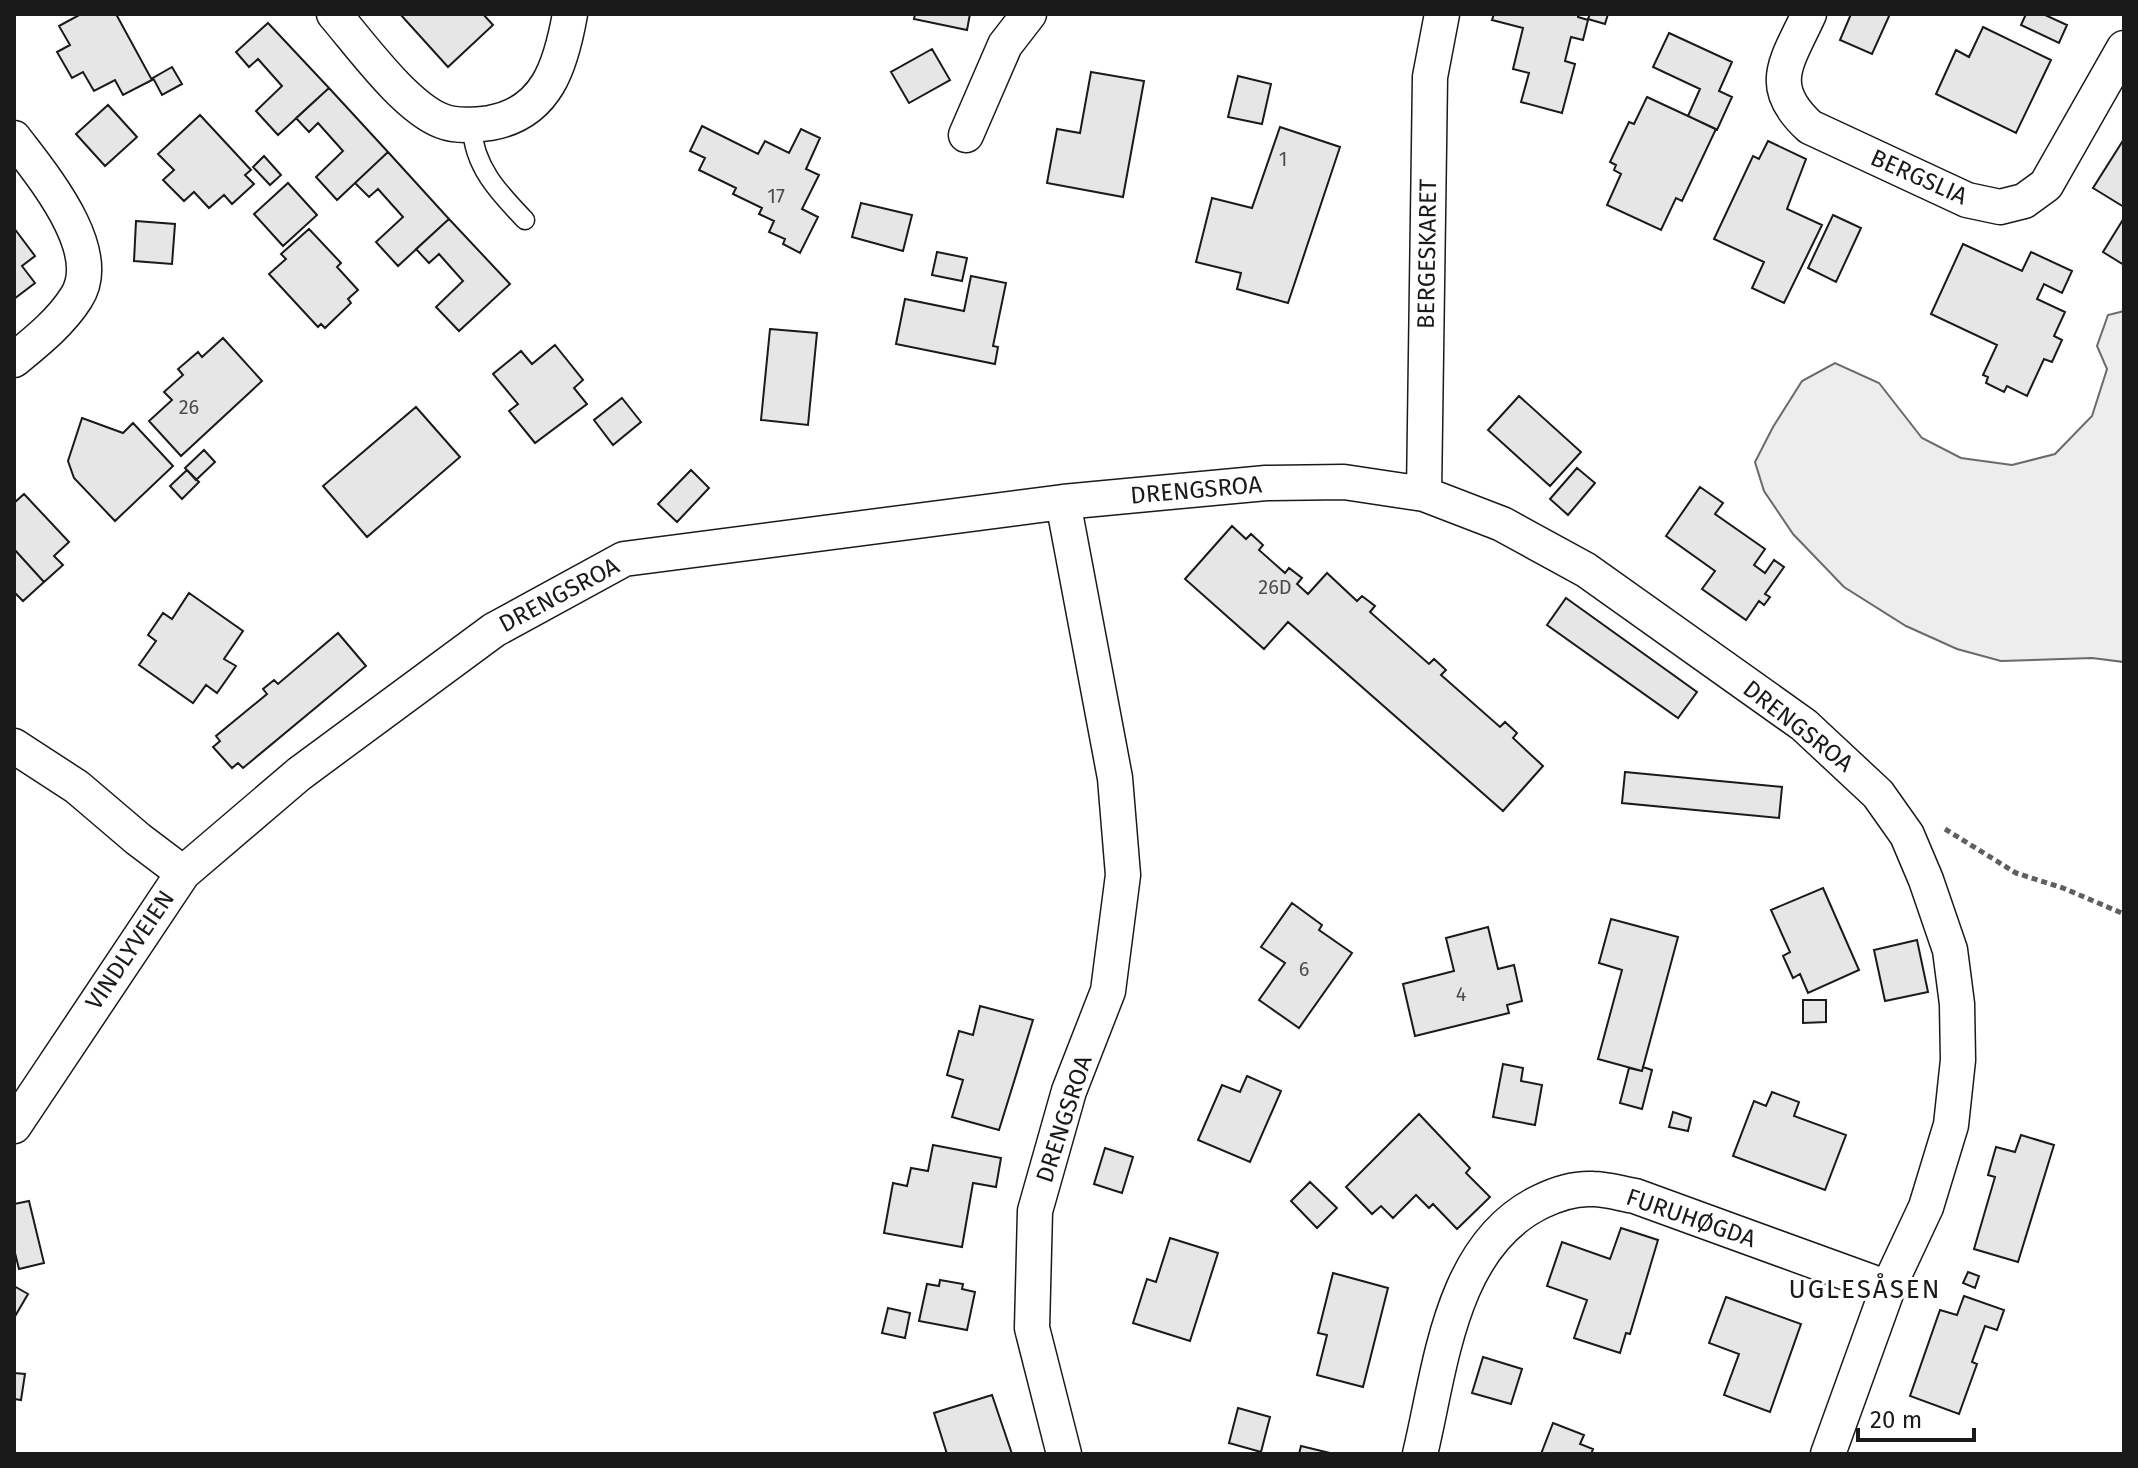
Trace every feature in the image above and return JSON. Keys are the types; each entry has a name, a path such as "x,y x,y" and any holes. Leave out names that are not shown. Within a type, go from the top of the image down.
{"street":[{"path":"334,14 413,101 442,121 472,126 512,119 542,95 559,64 570,14"},
{"path":"966,135 1005,45 1029,14"},
{"name":"BERGESKARET","path":"1424,494 1430,77 1442,14"},
{"name":"BERGSLIA","path":"1809,14 1785,66 1784,88 1789,108 1810,127 1839,141 1967,200 2000,207 2024,201 2046,185 2124,48"},
{"path":"14,138 78,229 83,266 78,295 47,333 14,360"},
{"name":"DRENGSROA","path":"183,873 299,774 494,630 624,559 1063,502 1281,483 1344,482 1424,494 1502,524 1599,579 1804,725 1878,794 1907,835 1950,950 1958,1060 1951,1125 1926,1207 1888,1288 1828,1454"},
{"name":"DRENGSROA","path":"1063,502 1115,778 1123,875 1108,991 1069,1091 1035,1211 1032,1328 1064,1454"},
{"name":"VINDLYVEIEN","path":"14,746 77,787 183,873 133,943 14,1126"},
{"name":"FURUHØGDA","path":"1420,1454 1458,1299 1481,1252 1521,1211 1557,1193 1592,1188 1635,1196 1888,1288"}],"lane":[{"path":"472,126 473,144 484,172 525,220"}],"path":[{"path":"1939,825 2016,873 2063,888 2124,914"}],"shaded area":[{"path":"2124,311 2124,662 2092,658 2001,661 1957,649 1906,626 1844,587 1793,534 1764,491 1755,462 1773,427 1802,381 1835,363 1879,383 1922,438 1961,458 2012,465 2055,454 2092,416 2107,369 2097,346 2108,315"}],"building":[{"path":"81,14 116,14 152,80 123,95 115,80 94,91 83,72 72,78 57,52 70,45 59,26"},
{"path":"400,14 483,14 493,25 448,67"},
{"path":"915,14 970,14 967,30 914,19"},
{"path":"1494,14 1578,14 1578,17 1588,20 1583,40 1571,37 1565,61 1575,64 1562,113 1521,102 1529,73 1513,69 1523,28 1492,20"},
{"path":"1590,14 1608,14 1605,24 1588,19"},
{"path":"1851,14 1890,14 1872,54 1840,40"},
{"path":"2026,14 2043,14 2067,25 2059,43 2021,25"},
{"path":"268,23 329,88 278,135 256,111 282,86 258,59 249,67 236,52"},
{"path":"1983,27 2051,60 2016,133 1936,94 1956,50 1969,57"},
{"path":"1669,33 1732,62 1719,91 1732,97 1717,130 1688,116 1700,89 1653,67"},
{"path":"932,49 950,80 909,103 891,72"},
{"path":"172,67 182,84 162,95 153,78"},
{"path":"1091,72 1144,81 1123,197 1047,183 1057,129 1080,133"},
{"path":"1238,76 1271,84 1262,124 1228,117"},
{"path":"329,88 388,152 337,200 316,177 343,151 318,123 309,132 296,118"},
{"path":"1647,97 1716,129 1682,201 1676,198 1661,230 1607,205 1621,174 1614,170 1616,165 1610,162 1629,122 1634,124"},
{"path":"108,105 137,137 105,166 76,134"},
{"path":"200,115 251,170 245,175 254,184 232,204 224,195 209,208 194,192 184,201 163,180 174,170 158,154"},
{"path":"702,126 758,154 765,141 789,153 801,129 820,138 806,169 819,175 802,209 818,217 800,253 783,244 785,239 769,232 774,221 759,214 762,208 733,194 736,188 699,170 705,158 690,151"},
{"path":"1280,127 1340,147 1288,303 1237,289 1241,273 1196,262 1212,198 1252,208"},
{"path":"2124,139 2124,207 2093,188"},
{"path":"1768,141 1806,159 1787,209 1822,225 1784,303 1752,288 1764,262 1714,239 1753,156 1759,159"},
{"path":"388,152 449,219 398,266 376,242 403,217 378,189 369,197 355,183"},
{"path":"264,156 281,175 270,185 253,167"},
{"path":"288,183 317,215 283,246 254,214"},
{"path":"861,203 912,215 903,251 852,237"},
{"path":"1833,215 1861,228 1836,282 1808,268"},
{"path":"2124,218 2124,265 2103,252"},
{"path":"449,219 510,284 459,331 436,307 463,281 439,254 429,263 416,249"},
{"path":"136,221 175,224 172,264 134,261"},
{"path":"14,228 35,256 22,266 35,283 14,299"},
{"path":"309,229 341,263 337,267 358,290 348,299 351,303 325,328 321,324 318,327 269,274 286,259 281,254"},
{"path":"1963,244 2022,271 2031,252 2072,271 2062,293 2044,284 2037,299 2065,312 2054,336 2062,340 2052,362 2044,359 2027,396 2007,386 2004,392 1986,383 1988,377 1983,375 1997,345 1931,314"},
{"path":"937,252 967,258 962,281 932,275"},
{"path":"971,276 1006,283 993,346 998,347 995,364 896,344 905,299 964,311"},
{"path":"770,329 817,333 808,425 761,420"},
{"path":"223,338 262,381 181,456 149,421 172,400 164,392 183,375 178,369 198,352 202,357"},
{"path":"555,345 583,380 574,388 587,404 535,443 509,411 518,404 493,374 521,351 532,364"},
{"path":"1519,396 1581,452 1550,486 1488,430"},
{"path":"622,398 641,422 613,445 594,420"},
{"path":"416,407 460,457 367,537 323,486"},
{"path":"82,418 123,433 133,423 173,466 115,521 74,478 68,461"},
{"path":"204,450 215,462 196,480 185,468"},
{"path":"1577,468 1595,483 1568,515 1550,499"},
{"path":"187,470 199,482 182,499 170,486"},
{"path":"691,470 709,488 677,522 658,504"},
{"path":"1700,487 1723,503 1715,514 1765,549 1754,565 1765,573 1774,560 1784,567 1765,594 1770,597 1764,605 1759,601 1746,620 1702,589 1715,571 1666,536"},
{"path":"24,494 69,542 54,556 63,565 44,582 14,549 14,503"},
{"path":"1232,526 1246,539 1251,534 1263,545 1259,550 1285,573 1289,568 1302,578 1297,584 1308,594 1327,573 1357,601 1362,596 1375,606 1370,612 1429,664 1434,659 1446,670 1441,675 1500,727 1505,722 1517,733 1513,738 1543,766 1503,811 1288,622 1264,649 1185,579"},
{"path":"14,549 44,582 23,601 14,592"},
{"path":"189,593 243,631 224,659 236,666 217,693 206,685 193,703 139,665 156,641 148,635 163,613 172,619"},
{"path":"1566,598 1697,692 1678,718 1547,625"},
{"path":"338,633 366,666 243,768 238,763 232,768 213,747 220,741 216,736 267,694 263,689 274,680 278,684"},
{"path":"1625,772 1782,787 1779,818 1622,803"},
{"path":"1823,888 1859,970 1808,993 1800,974 1793,978 1783,956 1790,952 1771,910"},
{"path":"1292,903 1322,925 1319,930 1352,953 1299,1028 1259,1000 1285,963 1261,947"},
{"path":"1611,919 1678,937 1642,1071 1598,1059 1622,970 1599,963"},
{"path":"1488,927 1498,969 1514,965 1522,1001 1507,1005 1509,1013 1415,1036 1403,984 1454,971 1446,938"},
{"path":"1917,940 1928,992 1885,1001 1874,950"},
{"path":"1803,1000 1826,1000 1826,1022 1803,1023"},
{"path":"980,1006 1033,1020 999,1130 952,1117 963,1080 947,1075 959,1031 973,1035"},
{"path":"1503,1064 1523,1068 1521,1081 1542,1085 1535,1125 1493,1117"},
{"path":"1643,1067 1652,1070 1642,1109 1620,1103 1629,1068 1642,1071"},
{"path":"1247,1076 1281,1091 1250,1162 1198,1140 1222,1085 1240,1092"},
{"path":"1772,1092 1799,1102 1794,1116 1846,1135 1825,1190 1733,1156 1754,1101 1766,1106"},
{"path":"1673,1112 1691,1118 1688,1131 1669,1127"},
{"path":"1419,1114 1470,1168 1466,1173 1490,1197 1457,1229 1433,1204 1429,1208 1416,1195 1393,1218 1381,1206 1372,1214 1346,1187"},
{"path":"2021,1135 2054,1145 2018,1262 1974,1249 1995,1177 1988,1175 1996,1147 2015,1152"},
{"path":"933,1145 1001,1158 996,1187 973,1183 962,1247 884,1233 893,1183 907,1186 911,1168 928,1171"},
{"path":"1105,1148 1133,1157 1122,1193 1094,1184"},
{"path":"1310,1182 1337,1208 1317,1228 1291,1201"},
{"path":"29,1201 44,1263 19,1269 14,1249 14,1204"},
{"path":"1621,1228 1658,1240 1630,1334 1626,1333 1620,1353 1574,1338 1587,1300 1547,1286 1562,1242 1610,1259"},
{"path":"1170,1238 1218,1253 1190,1341 1133,1323 1147,1279 1156,1282"},
{"path":"1968,1272 1979,1276 1975,1288 1963,1283"},
{"path":"1333,1273 1388,1288 1363,1387 1317,1375 1327,1335 1318,1333"},
{"path":"940,1280 963,1284 962,1289 975,1292 967,1330 919,1321 927,1284 939,1286"},
{"path":"14,1286 28,1294 14,1318"},
{"path":"1964,1296 2004,1310 1997,1330 1985,1326 1972,1362 1977,1364 1959,1414 1910,1396 1940,1310 1957,1315"},
{"path":"1726,1297 1801,1324 1770,1412 1724,1395 1739,1354 1709,1343"},
{"path":"888,1308 910,1313 905,1338 882,1333"},
{"path":"1483,1357 1522,1369 1511,1404 1472,1393"},
{"path":"14,1373 25,1374 21,1400 14,1399"},
{"path":"992,1395 1012,1454 947,1454 934,1413"},
{"path":"1238,1408 1270,1417 1261,1452 1229,1443"},
{"path":"1553,1423 1584,1435 1580,1444 1593,1449 1591,1454 1541,1454"},
{"path":"1301,1446 1334,1454 1299,1454"}],"district":[{"name":"UGLESÅSEN","path":"1865,1289"}]}
